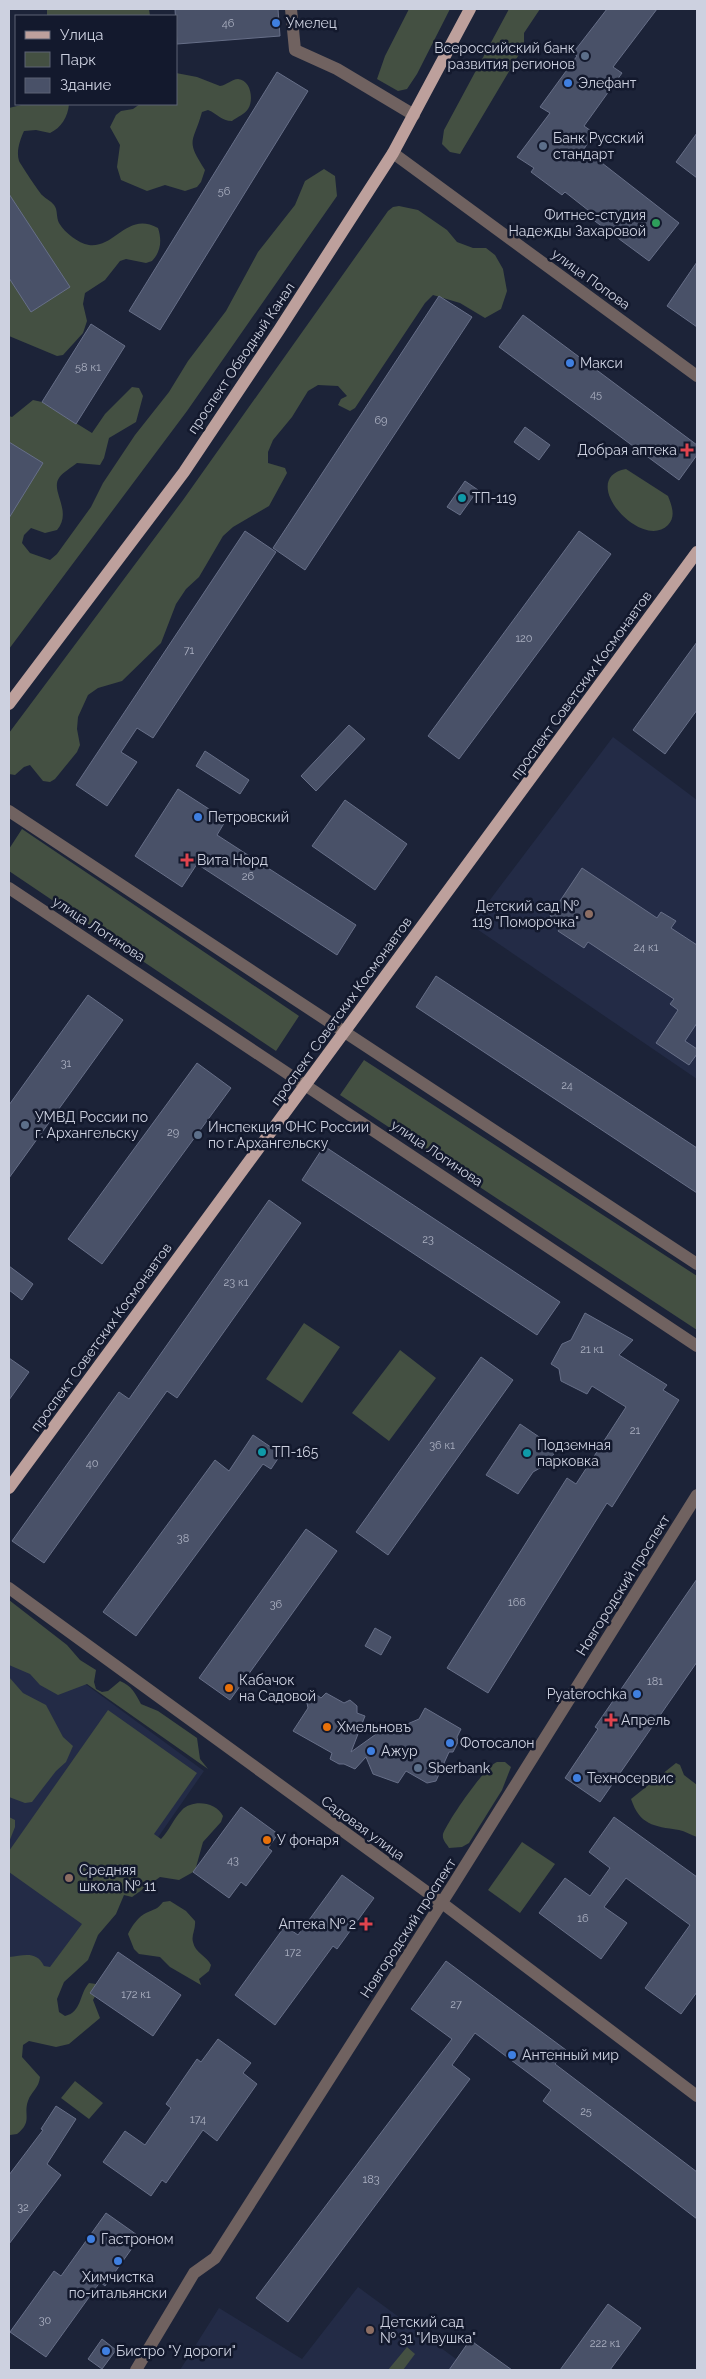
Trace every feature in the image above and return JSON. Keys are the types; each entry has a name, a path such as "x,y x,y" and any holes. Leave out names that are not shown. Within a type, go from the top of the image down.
{"main road":[{"name":"проспект Обводный Канал","path":"9,704 184,472 393,153 470,9"},
{"name":"проспект Советских Космонавтов","path":"9,1488 697,552"}],"street":[{"path":"291,9 295,50 337,69 414,116"},
{"name":"улица Попова","path":"393,153 697,376"},
{"path":"9,811 697,1264"},
{"name":"улица Логинова","path":"9,888 697,1346"},
{"name":"Новгородский проспект","path":"136,2370 194,2273 215,2258 442,1903 697,1495"},
{"name":"Садовая улица","path":"9,1588 442,1903 697,2096"}],"shaded area":[{"name":"Детский сад № 119 \"Поморочка\"","path":"613,737 697,800 697,1079 471,925"},
{"name":"Средняя школа № 11","path":"9,1628 204,1771 9,2052"},
{"name":"Детский сад № 31 \"Ивушка\"","path":"358,2287 471,2370 180,2370 219,2308 302,2359"}],"green space":[{"path":"47,9 149,9 150,15 47,15"},
{"path":"409,9 450,9 417,74 407,89 398,91 377,79 385,56"},
{"path":"509,9 540,9 524,33 524,46 460,154 450,152 442,144 444,130"},
{"path":"178,73 197,77 220,86 236,79 242,80 246,83 251,96 248,109 232,121 222,119 208,110 202,112 194,136 193,146 205,170 197,187 185,191 165,185 147,191 121,180 117,167 120,145 110,127 116,115 121,111 133,109 139,105 178,105"},
{"path":"21,105 69,105 63,122 54,131 50,133 36,130 24,131 18,153 19,161 42,195 55,207 59,223 72,237 85,244 98,244 107,241 130,227 138,224 147,224 158,228 160,237 159,250 152,261 146,263 126,259 120,261 105,280 85,293 83,304 87,321 83,333 63,355 57,356 9,336 9,108"},
{"path":"324,169 335,176 337,196 187,411 9,649 9,416 12,417 33,400 42,402 92,433 105,414 132,387 139,388 143,396 136,422 109,438 104,458 100,465 77,463 59,478 57,489 63,516 57,530 45,533 31,528 24,535 22,543 30,553 50,560 57,554 91,507 103,483 135,435 169,392 188,361 226,311 258,252 295,205 305,181"},
{"path":"399,206 418,210 447,230 457,242 473,248 486,248 495,255 503,269 507,291 501,309 485,318 460,303 433,295 425,303 355,408 350,411 338,405 341,399 347,396 338,386 318,385 308,391 292,417 273,440 268,452 268,463 285,468 287,473 269,506 233,527 223,536 199,577 186,589 176,604 161,643 122,681 98,688 88,695 78,717 77,729 80,745 77,752 55,779 50,782 43,781 30,765 24,767 15,775 9,774 9,733 183,500 388,211 393,207"},
{"path":"626,469 668,496 673,515 668,525 656,531 643,529 630,522 618,510 610,498 608,485 612,475"},
{"path":"22,829 299,1016 276,1051 9,871 9,849"},
{"path":"364,1060 697,1276 697,1330 340,1095"},
{"path":"304,1323 340,1347 302,1403 266,1379"},
{"path":"400,1350 436,1378 389,1441 352,1413"},
{"path":"9,1600 67,1645 80,1660 96,1670 94,1682 96,1689 102,1692 108,1691 120,1681 133,1690 141,1704 158,1711 197,1738 200,1759 208,1769 87,1684 58,1695 40,1685 30,1674 9,1665"},
{"path":"9,1677 23,1693 46,1705 63,1737 73,1746 66,1762 56,1771 32,1802 25,1803 9,1797"},
{"path":"108,1710 197,1773 154,1834 161,1839 182,1810 192,1804 210,1805 220,1811 223,1816 221,1822 203,1842 195,1871 179,1880 160,1877 132,1897 124,1895 116,1914 98,1935 88,1960 64,1982 57,1999 59,2012 65,2016 75,2011 89,1983 96,1984 99,1989 93,2000 100,2018 69,2044 56,2047 29,2041 23,2045 22,2057 40,2077 28,2101 25,2125 17,2134 10,2135 9,1957 29,1955 37,1958 44,1966 50,1967 82,1924 9,1872 9,1851"},
{"path":"497,1762 505,1762 511,1767 502,1790 469,1843 462,1847 449,1848 443,1838 446,1828 476,1783"},
{"path":"676,1763 680,1765 684,1775 697,1785 697,1837 649,1823 639,1814 631,1799"},
{"path":"9,1817 15,1820 15,1827 9,1842"},
{"path":"522,1842 555,1864 520,1913 488,1890"},
{"path":"170,1901 186,1911 195,1921 194,1946 211,1965 209,1971 199,1979 201,1985 170,1967 160,1957 139,1954 134,1949 128,1934 133,1925 146,1913 157,1908 163,1902"},
{"path":"75,2081 103,2103 89,2119 61,2098"},
{"path":"407,2347 415,2354 403,2370 388,2370"}],"building":[{"path":"175,9 278,9 280,36 178,44 178,15 175,15"},
{"path":"607,9 657,9 613,67 622,73 584,126 594,133 584,149 679,223 649,261 588,216 593,214 565,192 562,195 531,172 534,168 517,157 550,113 540,107 577,56 573,53"},
{"path":"277,72 308,91 160,330 129,311"},
{"path":"697,133 697,178 676,162"},
{"path":"9,194 70,287 31,312 9,278"},
{"path":"697,262 697,327 667,306"},
{"path":"439,296 472,317 305,570 273,548"},
{"path":"523,315 697,445 697,455 679,480 499,347"},
{"path":"91,324 125,346 76,424 42,402"},
{"path":"525,427 550,445 539,460 514,442"},
{"path":"9,442 43,463 9,518"},
{"name":"ТП-119","path":"465,481 478,490 460,515 447,507"},
{"path":"245,531 276,552 153,738 137,728 121,752 137,762 107,806 76,785"},
{"path":"579,531 611,554 459,759 428,736"},
{"path":"697,642 697,710 665,754 633,730"},
{"path":"349,725 365,739 316,791 301,776"},
{"path":"205,751 249,780 240,794 196,766"},
{"path":"178,789 226,820 217,835 356,925 337,955 197,864 182,887 135,856"},
{"path":"345,800 407,844 375,890 312,846"},
{"path":"582,868 657,918 661,912 676,921 671,928 697,945 697,1023 685,1041 697,1049 697,1054 689,1065 656,1043 678,1010 670,1004 674,999 588,942 584,948 558,931 563,924 550,916"},
{"path":"436,976 697,1148 697,1193 416,1007"},
{"path":"88,995 123,1020 9,1178 9,1105"},
{"path":"197,1063 231,1088 102,1264 68,1239"},
{"path":"324,1146 560,1302 537,1335 302,1180"},
{"path":"269,1200 301,1223 177,1398 167,1391 44,1563 12,1541 119,1392 129,1399"},
{"path":"9,1266 33,1284 22,1300 9,1290"},
{"path":"585,1313 633,1340 619,1355 667,1385 663,1390 679,1400 612,1507 607,1503 488,1693 447,1668 567,1478 576,1484 626,1407 592,1386 587,1394 561,1381 559,1369 551,1364 562,1344 571,1340"},
{"path":"481,1357 513,1380 388,1555 356,1532"},
{"path":"9,1358 29,1372 9,1400"},
{"name":"Подземная парковка","path":"520,1424 557,1449 547,1464 533,1472 518,1494 486,1475"},
{"path":"253,1435 281,1454 271,1469 263,1464 136,1636 103,1612 215,1460 229,1471"},
{"path":"306,1529 337,1551 230,1700 199,1678"},
{"path":"697,1579 697,1662 600,1802 565,1778 598,1729 595,1727"},
{"path":"375,1628 391,1637 381,1655 365,1646"},
{"path":"314,1693 321,1698 326,1693 344,1703 350,1700 357,1706 357,1713 365,1716 351,1752 386,1727 391,1731 419,1719 425,1708 461,1729 457,1737 458,1742 453,1752 449,1752 436,1781 427,1783 406,1771 398,1783 373,1774 366,1757 355,1769 339,1764 330,1759 332,1753 293,1731 308,1708 307,1703"},
{"path":"241,1807 278,1834 268,1848 272,1851 246,1886 241,1882 229,1898 193,1872"},
{"path":"614,1817 697,1877 697,1992 681,2014 645,1988 690,1925 626,1878 604,1907 627,1923 601,1959 539,1913 565,1878 590,1896 610,1868 589,1852"},
{"path":"342,1875 374,1898 337,1949 333,1946 275,2025 235,1995 285,1926 298,1935"},
{"path":"118,1952 181,1995 153,2036 90,1993"},
{"path":"446,1961 566,2050 555,2064 697,2172 697,2219 543,2101 551,2090 475,2033 452,2065 470,2079 288,2322 256,2298 452,2039 411,2009"},
{"path":"218,2039 251,2063 243,2073 257,2084 217,2141 203,2130 166,2183 162,2180 151,2196 103,2162 125,2131 145,2145 171,2108 166,2104 197,2059 201,2062"},
{"path":"56,2106 76,2119 47,2164 61,2175 9,2244 9,2175 43,2130 41,2129"},
{"path":"106,2213 140,2237 105,2286 100,2282 46,2357 10,2332 54,2271 61,2276"},
{"path":"608,2304 641,2328 610,2370 560,2370"},
{"path":"102,2339 116,2350 102,2369 88,2359"},
{"path":"470,2340 512,2370 449,2370"}],"place":[{"name":"Умелец","path":"276,23"},
{"name":"Всероссийский банк развития регионов","path":"585,56"},
{"name":"Элефант","path":"568,83"},
{"name":"Банк Русский стандарт","path":"543,146"},
{"name":"Фитнес-студия Надежды Захаровой","path":"656,223"},
{"name":"Макси","path":"570,363"},
{"name":"Добрая аптека","path":"687,450"},
{"name":"ТП-119","path":"462,498"},
{"name":"Петровский","path":"198,817"},
{"name":"Вита Норд","path":"187,860"},
{"name":"Детский сад № 119 \"Поморочка\"","path":"589,914"},
{"name":"УМВД России по г. Архангельску","path":"25,1125"},
{"name":"Инспекция ФНС России по г.Архангельску","path":"198,1135"},
{"name":"ТП-165","path":"262,1452"},
{"name":"Подземная парковка","path":"527,1453"},
{"name":"Кабачок на Садовой","path":"229,1688"},
{"name":"Pyaterochka","path":"637,1694"},
{"name":"Апрель","path":"611,1720"},
{"name":"Хмельновъ","path":"327,1727"},
{"name":"Фотосалон","path":"450,1743"},
{"name":"Ажур","path":"371,1751"},
{"name":"Sberbank","path":"418,1768"},
{"name":"Техносервис","path":"577,1778"},
{"name":"У фонаря","path":"267,1840"},
{"name":"Средняя школа № 11","path":"69,1878"},
{"name":"Аптека № 2","path":"366,1924"},
{"name":"Антенный мир","path":"512,2055"},
{"name":"Гастроном","path":"91,2239"},
{"name":"Химчистка по-итальянски","path":"118,2261"},
{"name":"Детский сад № 31 \"Ивушка\"","path":"370,2330"},
{"name":"Бистро \"У дороги\"","path":"106,2351"}]}
